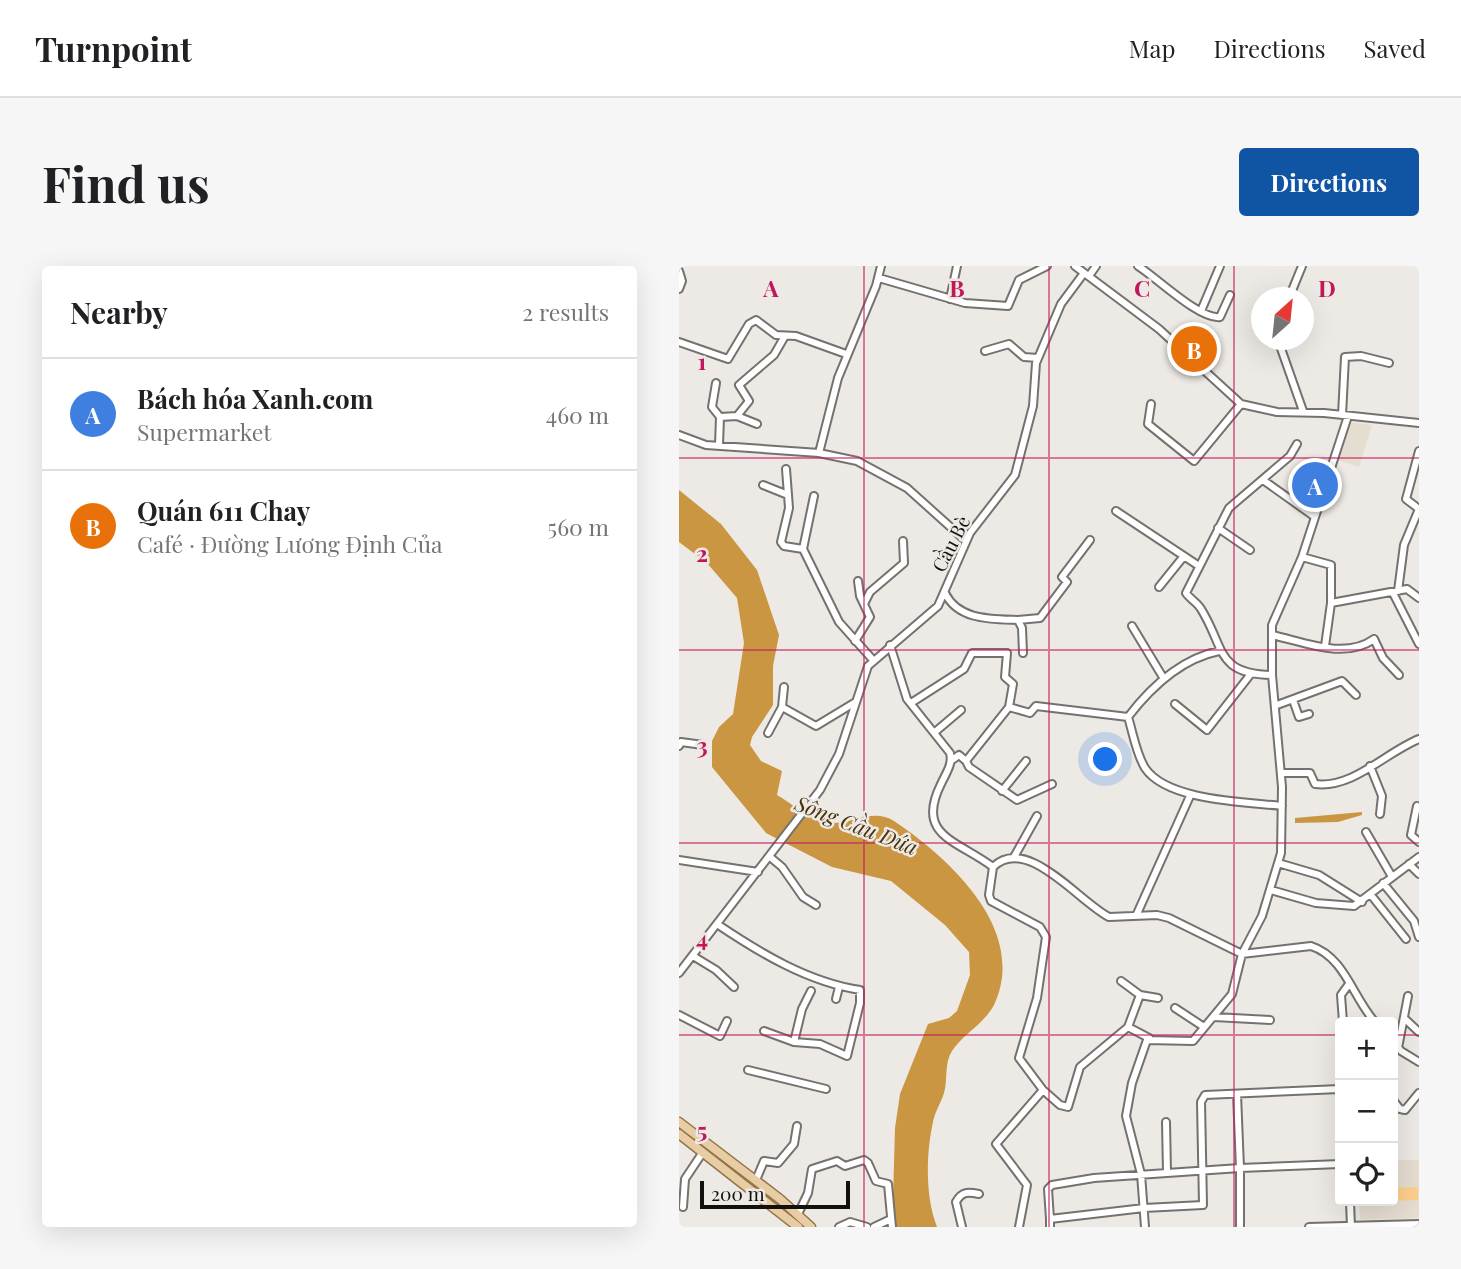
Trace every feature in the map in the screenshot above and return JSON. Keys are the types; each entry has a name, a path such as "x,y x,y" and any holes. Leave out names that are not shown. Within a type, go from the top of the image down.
{"main road":[{"path":"679,1122 756,1180 811,1227"},
{"path":"679,1134 798,1227"}],"street":[{"path":"819,453 846,354 879,278 881,266"},
{"path":"950,299 957,266"},
{"path":"879,278 965,303 1008,306 1019,280 1047,266"},
{"path":"1075,266 1159,330 1241,404 1277,412 1303,411 1419,423"},
{"name":"Cầu Bè","path":"771,856 835,764 854,702 873,660 935,609 966,541 1017,469 1033,406 1038,358 1061,304 1096,266"},
{"path":"1138,266 1201,311 1217,318 1230,295"},
{"path":"1201,311 1220,266"},
{"path":"1293,287 1302,266"},
{"path":"679,271 682,281 679,289"},
{"path":"679,342 726,360 754,320 776,335 796,336 846,354"},
{"path":"737,416 749,401 739,385 774,355 785,336"},
{"path":"985,351 1009,344 1024,357 1038,358"},
{"path":"1282,350 1303,411"},
{"path":"1128,1027 1149,1038 1188,1042 1205,1027 1232,995 1242,954 1256,929 1278,863 1282,773 1272,676 1274,617 1303,557 1345,416 1345,357 1361,356 1389,362"},
{"path":"716,383 712,407 720,416 719,445"},
{"path":"1151,404 1148,424 1194,461 1241,404"},
{"path":"720,416 737,416 757,425"},
{"path":"679,435 706,445 819,453 856,461 907,488 966,541"},
{"path":"1272,676 1250,675 1219,651 1202,610 1186,593 1229,508 1290,456 1297,444"},
{"path":"1419,451 1406,499 1419,509 1404,544 1396,592 1419,644"},
{"path":"786,469 789,508 781,542 784,546 803,549"},
{"path":"1263,480 1315,517"},
{"path":"763,485 788,495"},
{"path":"814,496 803,549 828,605 873,660"},
{"path":"1116,511 1199,566"},
{"path":"1218,528 1250,550"},
{"path":"944,593 951,606 966,614 1018,620 1040,618 1067,583 1062,577 1090,540"},
{"path":"864,604 870,592 904,562 903,541"},
{"path":"1159,587 1184,556"},
{"path":"1303,557 1331,565 1331,603 1325,646"},
{"path":"855,641 870,617 857,581"},
{"path":"1331,603 1410,589 1419,598"},
{"path":"1018,620 1022,628 1023,653"},
{"path":"1132,626 1164,679"},
{"path":"1272,635 1325,646 1330,650 1362,648 1374,639 1383,658 1399,675"},
{"path":"890,645 911,703 935,732 952,760"},
{"path":"1219,651 1195,658 1139,698 1128,716 1145,768 1191,796 1282,806"},
{"path":"911,703 961,672 972,653 1007,653 1005,677 1013,684 1009,707 966,761"},
{"path":"1175,704 1207,730 1250,675"},
{"path":"1277,705 1342,681 1356,695"},
{"path":"768,733 782,707 784,687"},
{"path":"1293,700 1299,717 1309,714"},
{"path":"782,707 816,726 854,702"},
{"path":"1009,707 1030,713 1036,706 1128,716"},
{"path":"935,732 961,710"},
{"path":"1282,773 1310,773 1315,784 1331,784 1354,776 1419,739"},
{"path":"679,746 681,742 703,745"},
{"path":"993,867 941,833 932,822 935,796 952,760 959,755 968,767 1017,800 1052,784"},
{"path":"1002,791 1026,761"},
{"path":"1370,766 1382,796 1380,814"},
{"path":"1136,916 1191,796"},
{"path":"1419,808 1416,806 1411,835 1419,842"},
{"path":"1014,857 1037,816"},
{"path":"1366,832 1391,875"},
{"path":"679,973 771,856 782,866 803,897 816,905"},
{"path":"1140,995 1128,1027 1080,1067 1068,1107 1060,1105 1043,1090 1019,1058 1037,998 1047,937 1040,927 991,901 989,895 993,867 1003,859 1014,857 1042,868 1109,917 1170,918 1242,954 1311,946 1333,958 1362,1008 1370,1017"},
{"path":"1271,890 1336,907 1354,906 1371,895 1391,875 1419,857"},
{"path":"679,860 758,872"},
{"path":"1278,863 1319,875 1361,901"},
{"path":"1409,864 1419,874"},
{"path":"1383,883 1414,921 1419,937"},
{"path":"1371,895 1406,939"},
{"path":"717,923 781,963 839,987 860,990 850,1052 847,1056 820,1044 795,1042 764,1031"},
{"path":"693,956 716,970 734,988"},
{"path":"1121,981 1140,995 1158,998"},
{"path":"1343,1017 1341,995 1349,984"},
{"path":"836,999 839,987"},
{"path":"795,1042 802,1009 811,991"},
{"path":"1408,996 1398,1048 1419,1062"},
{"path":"1175,1007 1205,1027"},
{"path":"679,1015 720,1036 727,1021"},
{"path":"1214,1017 1270,1020"},
{"path":"1403,1018 1419,1032"},
{"path":"1145,1227 1141,1174 1126,1108 1143,1047 1149,1038"},
{"path":"748,1070 826,1089"},
{"path":"1050,1219 1144,1208 1203,1205 1202,1097 1335,1089"},
{"path":"1019,1227 1027,1185 996,1144 1043,1090"},
{"path":"1398,1107 1405,1110 1419,1093"},
{"path":"1237,1094 1240,1227"},
{"path":"1166,1122 1167,1172"},
{"path":"756,1180 764,1161 778,1163 790,1152 797,1126"},
{"path":"683,1207 681,1192 687,1174 703,1152"},
{"path":"798,1214 808,1193 812,1169 837,1161 845,1166 864,1160 876,1181 888,1184 892,1223 874,1227"},
{"path":"1051,1227 1050,1186 1167,1172 1335,1164"},
{"path":"962,1227 956,1202 960,1195 967,1192 979,1194"},
{"path":"1350,1206 1351,1226"},
{"path":"839,1227 850,1222 867,1227"},
{"path":"1308,1227 1419,1224"}],"shaded area":[{"path":"1348,422 1372,425 1359,467 1338,460"},
{"path":"1398,1160 1419,1160 1419,1218 1360,1220 1359,1206 1398,1206"},
{"path":"1418,1187 1418,1200 1398,1201 1398,1188"}],"water":[{"name":"Sông Cầu Dứa","path":"679,490 721,524 757,570 779,635 773,666 773,705 752,737 750,745 761,761 782,771 777,795 823,822 841,822 868,816 885,817 894,821 916,836 959,876 978,899 992,924 1001,950 1002,977 994,1005 950,1056 944,1093 931,1134 929,1189 937,1227 896,1227 893,1199 895,1128 900,1094 928,1024 949,1018 957,1011 970,975 969,952 945,925 891,881 832,867 766,833 712,767 712,741 719,727 733,714 744,643 737,598 707,563 679,542"},
{"path":"1362,812 1362,815 1338,822 1295,823 1295,818"}],"place":[{"name":"Quán 611 Chay","path":"1194,349"},
{"name":"Bách hóa Xanh.com","path":"1315,485"}]}
